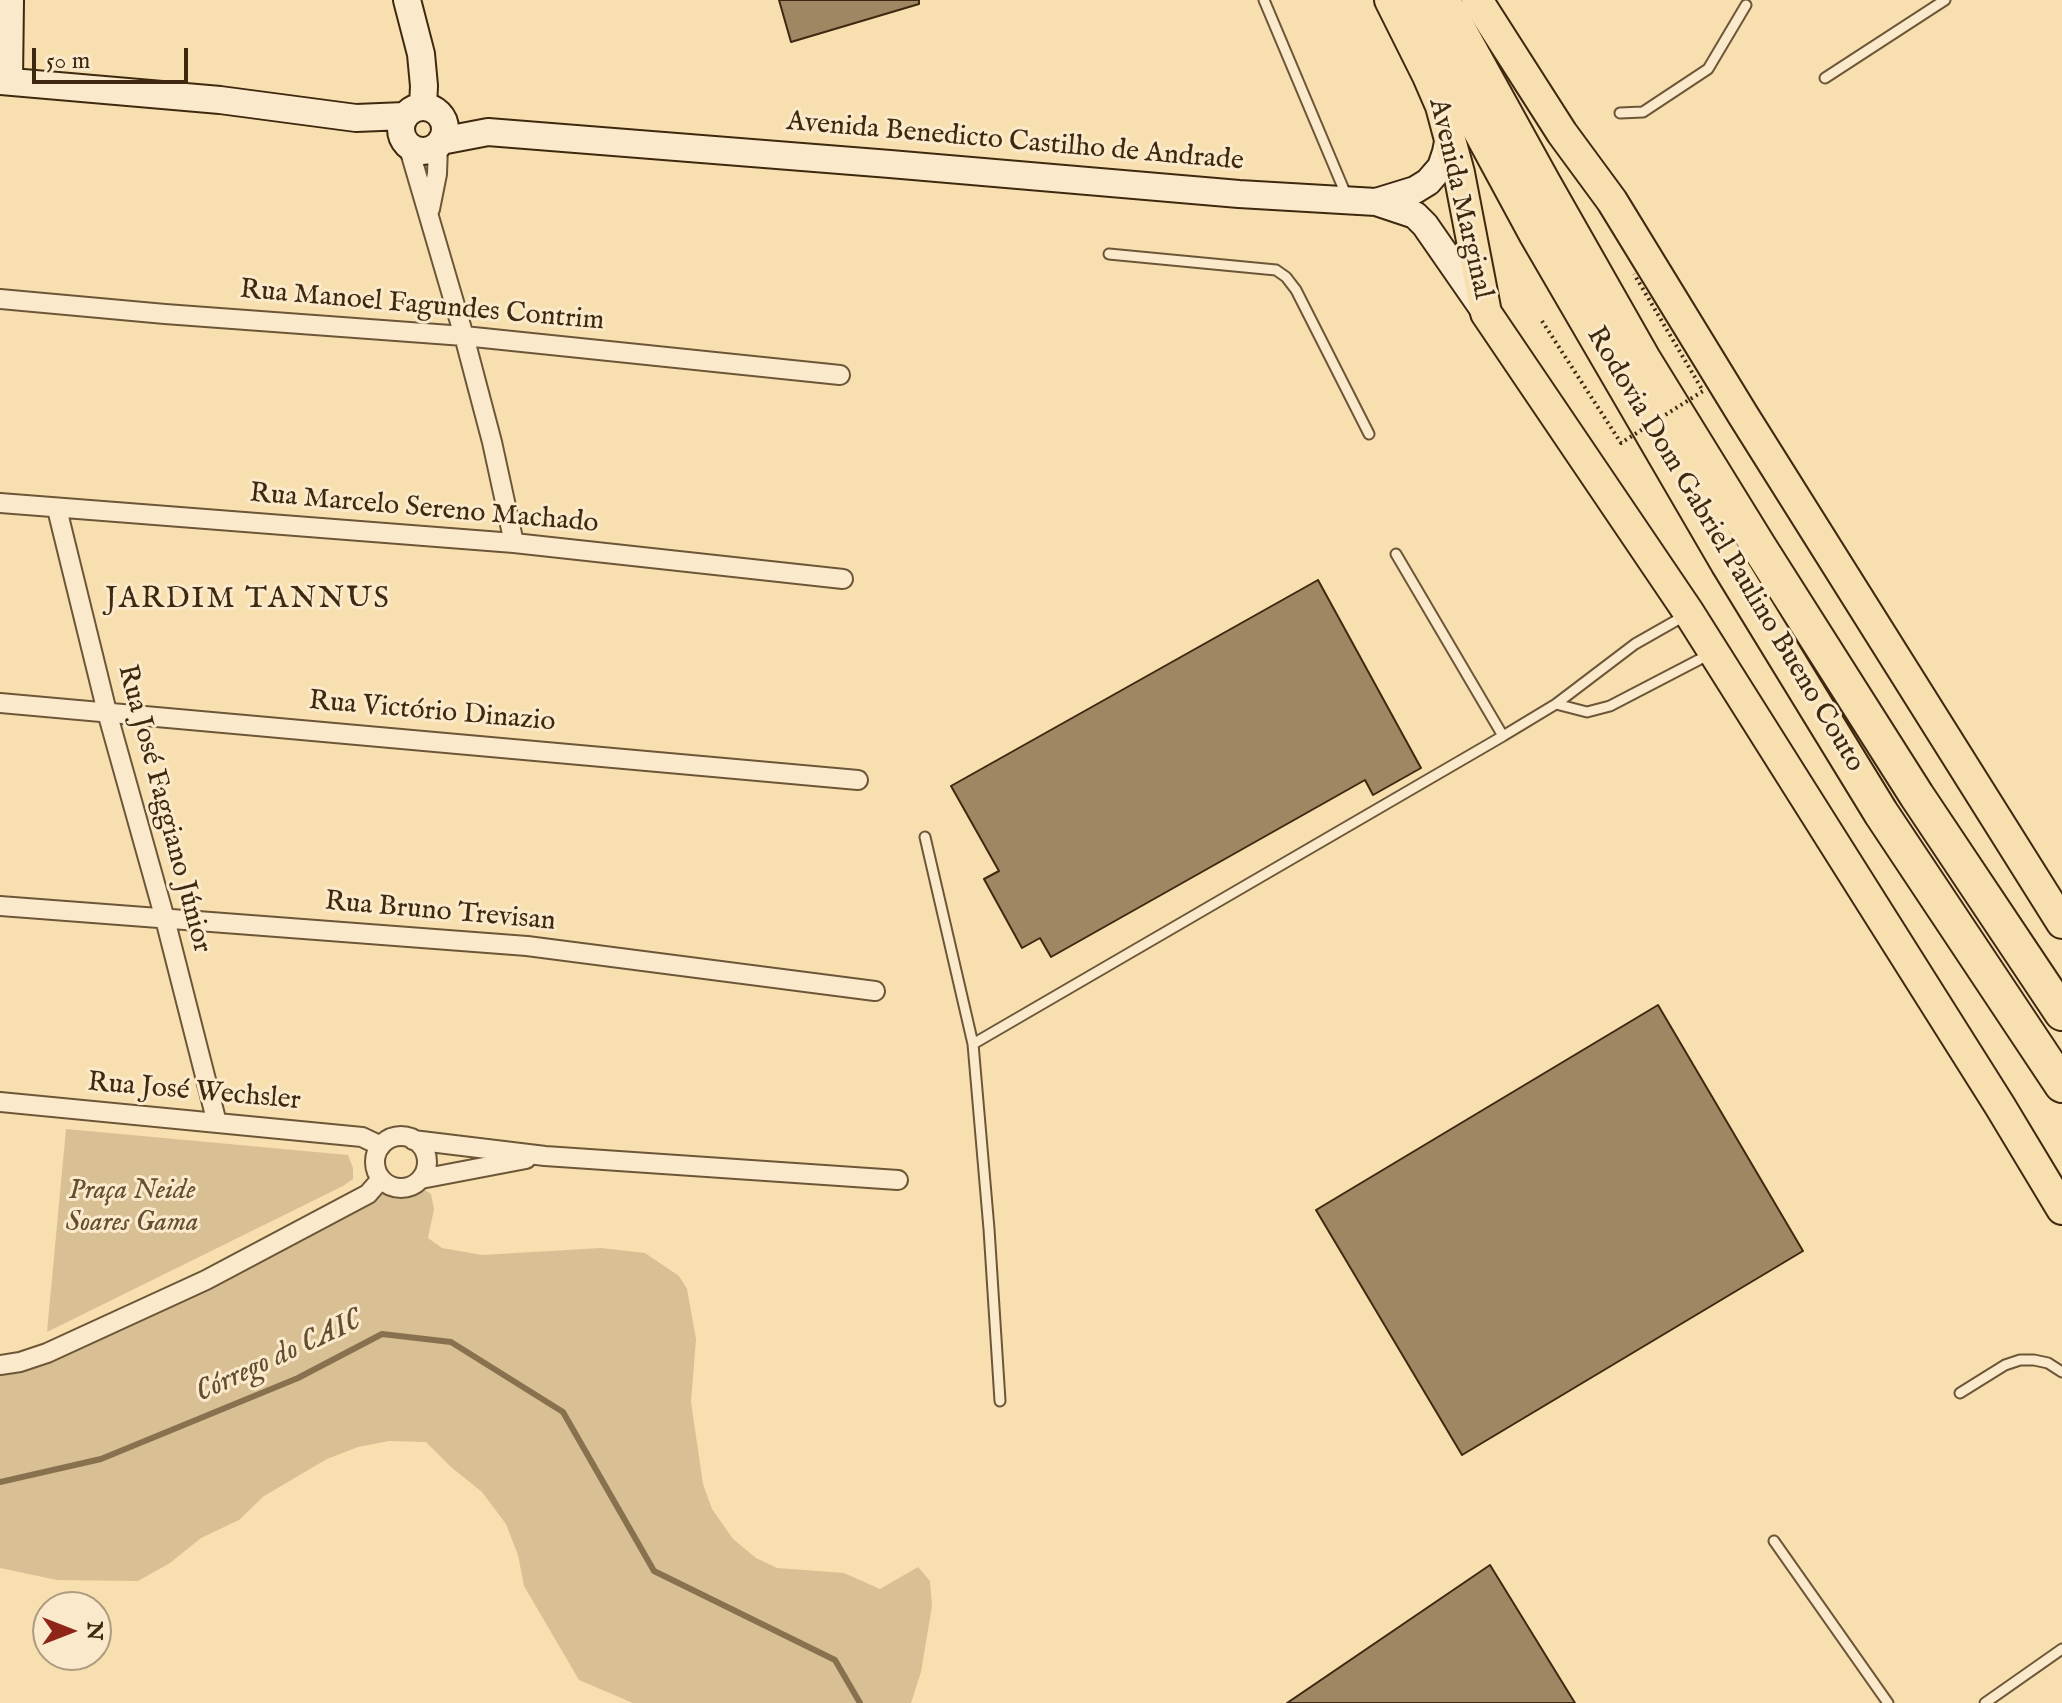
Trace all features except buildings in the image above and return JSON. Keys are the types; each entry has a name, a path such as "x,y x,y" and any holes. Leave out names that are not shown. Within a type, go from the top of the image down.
{"highway":[{"name":"Rodovia Dom Gabriel Paulino Bueno Couto","path":"1410,0 1536,233 1728,563 1881,813 2062,1085"},
{"name":"Rodovia Dom Gabriel Paulino Bueno Couto","path":"1442,0 1543,183 1683,425 1917,796 2062,1013"}],"main road":[{"path":"10,0 5,81 220,100 423,129 421,54 407,0"},
{"name":"Avenida Marginal","path":"1390,0 1441,106 1459,173 1486,313"},
{"path":"1477,0 1562,133 1612,201 2062,923"},
{"name":"Avenida Benedicto Castilho de Andrade","path":"423,129 1239,194 1376,202 1415,215 1425,225 1486,313"},
{"path":"1376,202 1415,190 1428,182 1441,167 1449,137"},
{"path":"1486,313 1689,613 2062,1209"}],"street":[{"path":"423,129 429,216 492,442 514,543"},
{"path":"423,129 437,174 429,216"},
{"name":"Rua Manoel Fagundes Contrim","path":"0,299 464,336 840,375"},
{"name":"Rua Marcelo Sereno Machado","path":"0,503 514,543 843,579"},
{"name":"Rua José Faggiano Júnior","path":"57,509 107,712 165,919 217,1123"},
{"name":"Rua Victório Dinazio","path":"0,703 858,780"},
{"name":"Rua Bruno Trevisan","path":"0,906 527,946 875,991"},
{"name":"Rua José Wechsler","path":"0,1102 362,1137 381,1146"},
{"path":"545,1156 421,1179 405,1188 396,1188 381,1179 375,1162 381,1146 388,1140 405,1136 413,1140 545,1156 898,1180"},
{"path":"413,1140 425,1153 427,1162 421,1179"},
{"path":"0,1365 47,1353 206,1280 368,1194 381,1179"}],"lane":[{"path":"1264,0 1349,200"},
{"path":"1620,113 1643,112 1708,69 1748,3 1758,0"},
{"path":"1825,78 1945,0"},
{"path":"1109,254 1276,270 1296,290 1369,434"},
{"path":"1396,554 1503,736"},
{"path":"973,1044 1503,736 1556,704 1635,644 1689,613"},
{"path":"1556,704 1587,712 1610,706 1713,652"},
{"path":"925,837 973,1044 1000,1401"},
{"path":"1960,1393 2005,1365 2020,1360 2048,1363 2062,1372"},
{"path":"1774,1541 1888,1703"},
{"path":"1985,1703 2062,1649"}],"path":[{"path":"1542,321 1621,443 1703,391 1634,274"}],"green space":[{"name":"Praça Neide Soares Gama","path":"66,1129 348,1155 353,1179 47,1332"},
{"path":"394,1182 413,1182 431,1194 434,1209 428,1238 442,1248 482,1255 601,1248 645,1253 679,1276 687,1289 696,1339 691,1402 703,1484 712,1509 733,1539 756,1558 777,1568 844,1573 880,1589 918,1567 930,1581 932,1606 921,1672 911,1703 633,1703 579,1680 524,1586 518,1555 506,1524 482,1492 426,1442 389,1441 358,1447 327,1459 264,1496 239,1520 201,1538 170,1563 138,1581 57,1580 0,1568 0,1366 13,1363 77,1327 220,1285 277,1241"}],"waterway":[{"name":"Córrego do CAIC","path":"0,1482 101,1459 298,1378 382,1334 451,1342 563,1412 654,1571 835,1660 860,1703"}],"district":[{"name":"JARDIM TANNUS","path":"248,601"}]}
